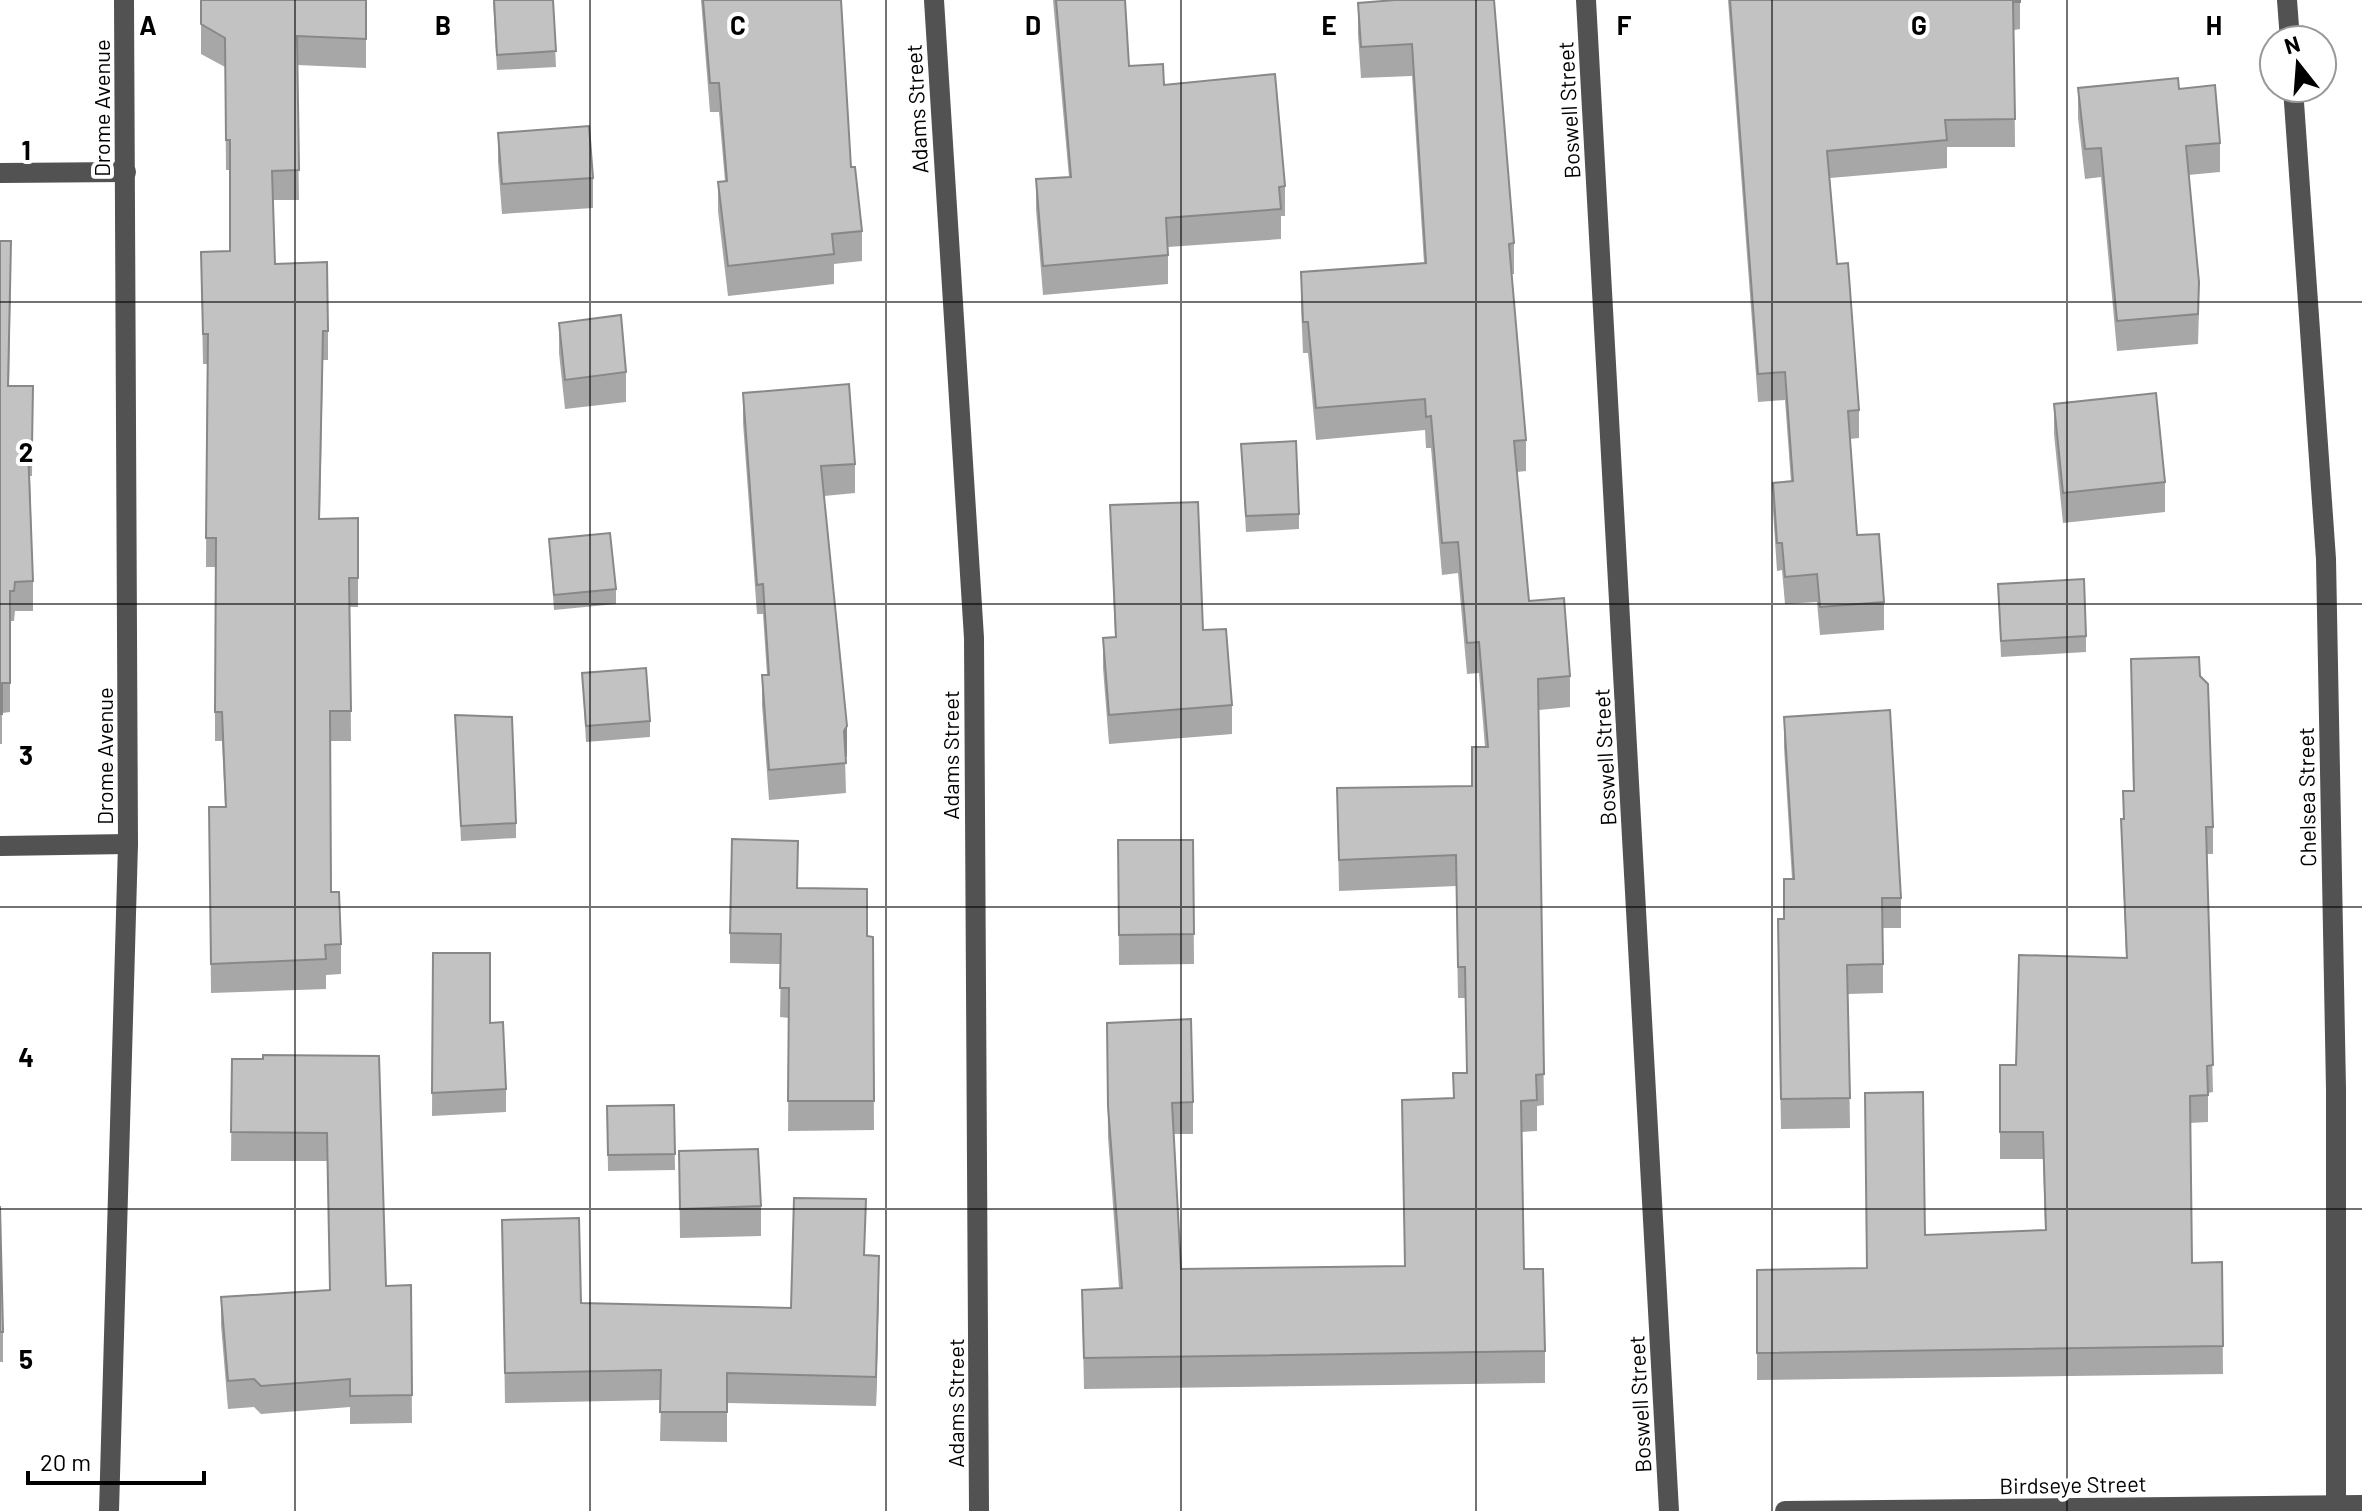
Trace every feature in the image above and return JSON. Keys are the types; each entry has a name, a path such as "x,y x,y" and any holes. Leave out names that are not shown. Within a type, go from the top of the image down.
{"street":[{"name":"Drome Avenue","path":"109,1511 128,844 124,0"},
{"name":"Adams Street","path":"934,0 974,638 979,1511"},
{"name":"Boswell Street","path":"1586,0 1669,1511"},
{"path":"2287,0 2289,24"},
{"name":"Chelsea Street","path":"2294,104 2326,559 2336,1089 2336,1505"},
{"path":"0,173 126,172"},
{"path":"0,846 128,844"},
{"name":"Birdseye Street","path":"1785,1511 2362,1505"}],"building":[{"path":"201,0 366,0 366,39 297,36 299,170 272,171 275,264 327,262 328,331 323,331 319,519 358,518 358,578 349,578 351,711 330,711 331,892 339,892 341,944 325,945 326,959 211,964 209,807 226,807 222,712 215,712 216,538 206,538 208,334 203,334 201,252 230,251 230,140 226,140 225,38 201,24"},
{"path":"494,0 553,0 556,51 497,55"},
{"path":"703,0 841,0 851,167 855,167 862,231 832,234 834,254 728,266 718,182 727,181 719,83 710,83"},
{"path":"1056,0 1125,0 1129,66 1163,64 1164,85 1275,74 1285,186 1279,187 1281,209 1166,218 1168,255 1043,266 1036,179 1071,177"},
{"path":"1494,0 1514,243 1509,244 1526,440 1514,441 1529,601 1564,598 1570,676 1538,679 1544,1074 1536,1075 1537,1100 1521,1101 1524,1269 1543,1269 1545,1351 1084,1358 1082,1290 1122,1288 1108,1106 1107,1023 1191,1019 1193,1102 1172,1103 1181,1269 1405,1266 1402,1100 1454,1098 1453,1073 1467,1073 1465,967 1458,967 1456,855 1339,860 1337,788 1472,786 1472,747 1488,747 1479,642 1467,643 1458,542 1442,543 1431,416 1426,417 1425,399 1316,408 1308,322 1303,322 1301,272 1426,263 1412,44 1361,47 1358,3"},
{"path":"1730,0 2020,0 2013,2 2015,119 1945,120 1947,140 1827,151 1837,264 1848,263 1859,410 1848,411 1857,535 1879,534 1884,602 1820,607 1817,574 1785,577 1782,543 1777,543 1773,483 1793,481 1785,372 1758,374"},
{"path":"2178,78 2179,89 2215,85 2220,143 2186,146 2199,282 2198,314 2117,321 2101,148 2085,149 2078,88"},
{"path":"589,126 593,178 502,184 498,133"},
{"path":"0,241 11,241 8,386 33,386 32,447 28,447 33,581 15,582 14,591 10,591 10,683 2,683 2,714 0,714"},
{"path":"621,315 626,372 565,380 559,323"},
{"path":"849,384 855,464 821,466 847,726 844,731 846,763 769,770 762,675 769,675 763,584 757,585 743,393"},
{"path":"2156,393 2165,482 2063,493 2054,404"},
{"path":"1296,441 1299,514 1246,516 1241,444"},
{"path":"1198,502 1203,630 1226,629 1232,705 1109,715 1103,638 1116,637 1110,505"},
{"path":"610,533 616,589 554,595 549,539"},
{"path":"2084,579 2086,636 2001,641 1998,584"},
{"path":"2199,657 2200,676 2208,684 2213,827 2206,827 2213,1065 2207,1066 2208,1095 2190,1096 2192,1263 2222,1262 2223,1346 1757,1353 1757,1270 1867,1268 1865,1093 1923,1092 1925,1235 2046,1230 2043,1132 2000,1132 2000,1065 2016,1065 2019,955 2127,958 2121,819 2124,819 2123,791 2134,791 2131,659"},
{"path":"646,668 650,721 586,726 582,673"},
{"path":"1890,710 1901,898 1882,898 1883,964 1847,965 1850,1098 1781,1099 1778,919 1784,919 1784,879 1794,879 1784,717"},
{"path":"455,715 512,717 516,823 461,826"},
{"path":"732,839 798,841 797,888 867,889 867,936 873,937 874,1101 788,1101 789,988 780,988 781,934 730,933"},
{"path":"1118,840 1193,840 1194,934 1119,935"},
{"path":"433,953 490,953 490,1023 503,1022 506,1089 432,1093"},
{"path":"263,1055 379,1056 386,1286 411,1285 412,1395 350,1396 350,1379 261,1386 254,1379 228,1381 221,1297 330,1290 327,1133 231,1132 232,1059 263,1059"},
{"path":"674,1105 675,1154 608,1155 607,1106"},
{"path":"758,1149 761,1206 680,1209 679,1151"},
{"path":"794,1198 866,1199 864,1255 879,1256 876,1377 727,1373 727,1412 660,1412 661,1370 505,1373 502,1220 579,1218 581,1303 791,1308"},
{"path":"0,1206 3,1332 0,1332"}]}
